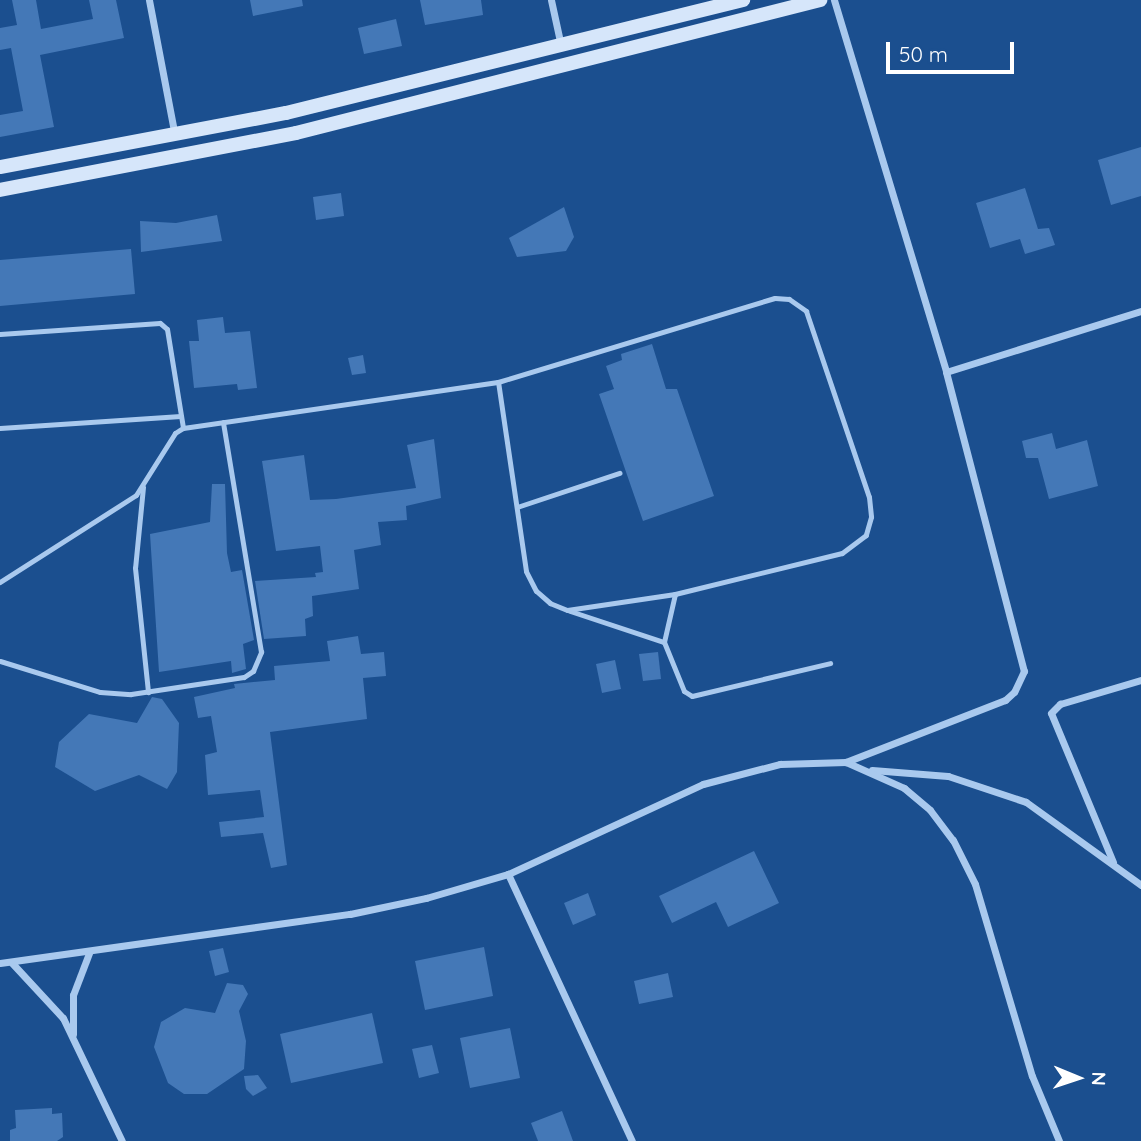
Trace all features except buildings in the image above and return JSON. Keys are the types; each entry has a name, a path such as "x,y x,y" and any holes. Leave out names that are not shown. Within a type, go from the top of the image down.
{"street":[{"path":"149,0 175,136"},
{"path":"551,0 561,46"},
{"path":"0,167 175,136 561,46 743,0"},
{"path":"0,190 296,133 820,0"},
{"path":"0,963 89,953 350,914 508,874 703,784 780,764 846,762 1005,700 1014,692 1024,671 946,372 834,0"},
{"path":"946,372 1141,311"},
{"path":"1114,862 1051,713 1060,704 1141,680"},
{"path":"846,762 869,770 913,796 953,840 975,884 1032,1076 1059,1141"},
{"path":"869,770 948,776 992,788 1060,822 1141,885"},
{"path":"508,874 632,1141"},
{"path":"74,1034 73,995 89,953"},
{"path":"12,963 46,996 74,1034 121,1141"}],"lane":[{"path":"148,692 135,568 143,487 175,433 183,428 498,382 775,298 789,299 806,311 869,497 871,517 866,535 842,553 675,594 567,610"},
{"path":"0,334 160,323 167,329 183,428"},
{"path":"498,382 526,571 536,592 567,610 664,642"},
{"path":"0,428 181,416"},
{"path":"0,661 100,692 148,692 244,677 260,662 223,422"},
{"path":"517,506 619,473"},
{"path":"0,582 143,487"},
{"path":"675,594 664,642 684,691 692,696 830,663"}]}
